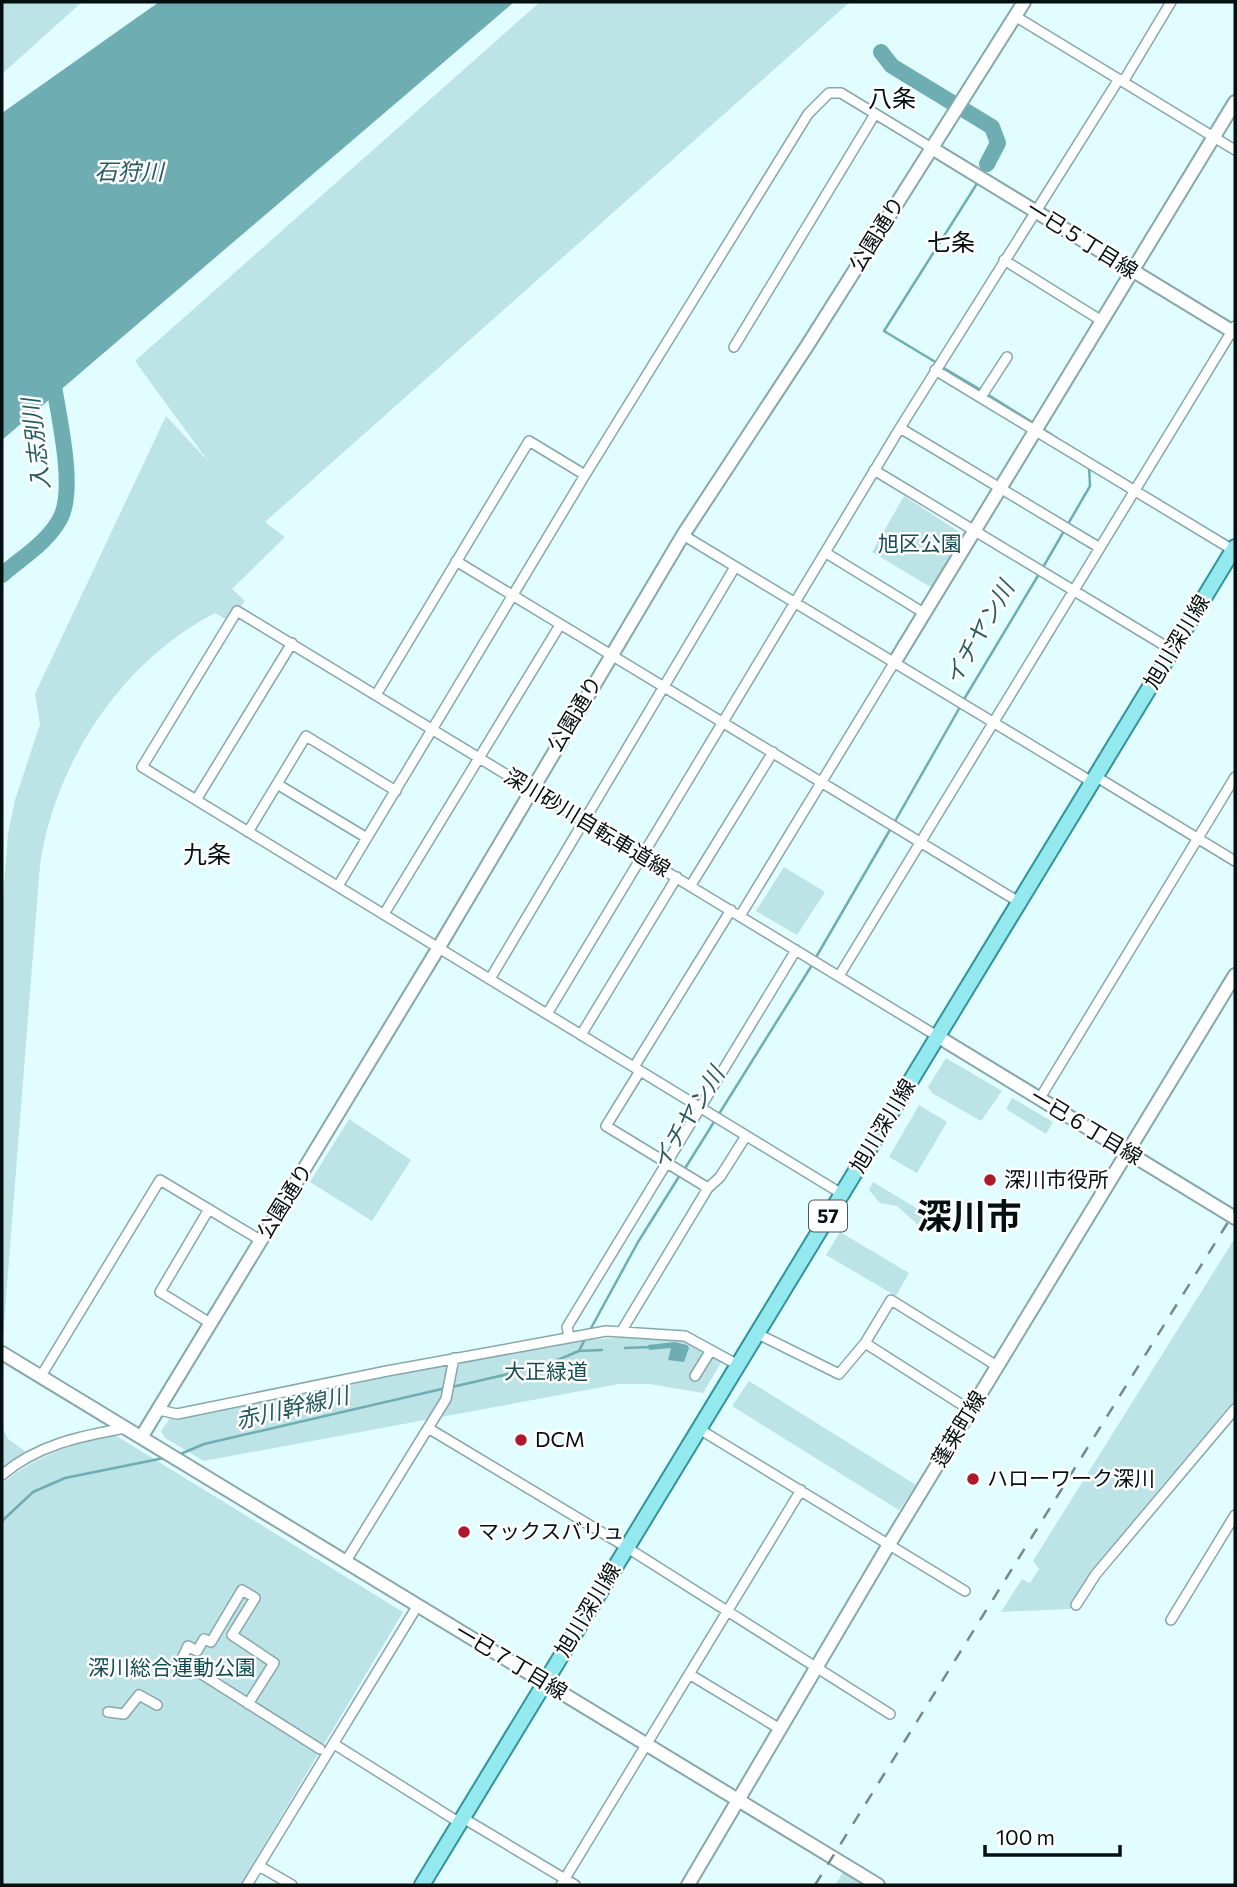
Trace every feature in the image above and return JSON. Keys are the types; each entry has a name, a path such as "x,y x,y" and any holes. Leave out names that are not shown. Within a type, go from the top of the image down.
{"main road":[{"name":"旭川深川線","path":"422,1885 1234,548"}],"street":[{"name":"公園通り","path":"142,1436 439,947 530,789 683,535 807,346 1024,2"},
{"path":"547,1014 935,370 1171,2"},
{"path":"1016,16 1235,150"},
{"path":"338,886 585,475 808,114 829,93 841,93 930,148"},
{"path":"708,1188 606,1126 637,1069 822,782 1235,102"},
{"path":"734,347 875,114"},
{"name":"一已５丁目線","path":"930,148 1234,330"},
{"path":"1004,260 1102,321"},
{"path":"839,976 1234,330"},
{"path":"981,397 1007,358"},
{"path":"935,370 1234,548"},
{"path":"900,428 1100,548"},
{"path":"376,695 529,441 585,475"},
{"path":"874,470 1172,650"},
{"path":"683,535 993,724 1235,861"},
{"path":"826,553 924,613"},
{"path":"456,561 1019,902"},
{"path":"490,979 735,566"},
{"name":"深川砂川自転車道線","path":"196,800 142,767 237,611 937,1036"},
{"path":"384,914 560,625"},
{"path":"292,643 196,800 842,1194"},
{"path":"248,832 306,737 396,791"},
{"path":"691,886 773,752"},
{"path":"1040,1098 1235,777"},
{"path":"277,784 367,838"},
{"path":"581,1035 677,877"},
{"path":"569,1336 567,1327 796,950"},
{"name":"蓬莱町線","path":"688,1885 888,1546 1235,975"},
{"name":"一已６丁目線","path":"937,1036 1235,1218"},
{"path":"621,1332 708,1188 720,1177 746,1136"},
{"path":"41,1376 160,1180 260,1240"},
{"path":"209,1209 160,1292 210,1323"},
{"path":"758,1334 839,1374 865,1343 891,1300 997,1366"},
{"path":"159,1410 177,1414 569,1336 621,1332 685,1336 738,1365"},
{"path":"865,1343 970,1410"},
{"path":"695,1376 711,1350"},
{"name":"一已７丁目線","path":"2,1353 878,1885"},
{"path":"346,1561 446,1398 454,1359"},
{"path":"1076,1605 1096,1574 1235,1409"},
{"path":"2,1475 29,1454 47,1447 127,1427"},
{"path":"428,1428 626,1547 891,1714"},
{"path":"699,1429 965,1591"},
{"path":"563,1882 801,1490"},
{"path":"1171,1620 1235,1515"},
{"path":"248,1704 274,1663 232,1635 254,1598 242,1590 211,1642 204,1639 197,1651 188,1646 181,1661 248,1704 320,1749"},
{"path":"247,1885 418,1605"},
{"path":"689,1674 780,1729"},
{"path":"108,1712 124,1714 139,1695 157,1705"},
{"path":"334,1744 563,1882 575,1885"},
{"path":"259,1866 292,1885"}],"green space":[{"path":"2,2 82,2 2,74"},
{"path":"540,2 850,2 265,522 285,537 232,589 245,601 228,621 215,613 181,633 151,658 98,718 77,753 61,789 48,827 40,865 2,1349 2,911 8,834 15,800 40,724 35,694 166,416 208,461 135,361"},
{"name":"旭区公園","path":"904,496 964,535 932,588 872,552"},
{"path":"784,867 825,892 797,935 756,911"},
{"path":"946,1058 1002,1091 981,1121 932,1093 928,1087"},
{"path":"1012,1098 1053,1122 1046,1134 1006,1109"},
{"path":"919,1105 947,1122 917,1173 889,1157"},
{"path":"349,1119 411,1160 372,1221 310,1182"},
{"path":"873,1182 926,1214 918,1225 897,1206 880,1203 869,1190"},
{"path":"840,1232 909,1273 896,1296 826,1255"},
{"path":"1235,1238 1235,1405 1095,1571 1070,1609 1001,1612 1022,1579 1030,1583 1039,1569 1033,1561"},
{"name":"大正緑道","path":"632,1337 682,1338 722,1361 703,1393 650,1384 619,1384 204,1461 165,1438 161,1431 170,1418 570,1341"},
{"path":"749,1381 916,1485 899,1510 732,1406"},
{"path":"2,1427 8,1439 29,1454 2,1475"},
{"name":"深川総合運動公園","path":"115,1435 403,1612 240,1885 2,1885 2,1483 55,1452"},
{"path":"847,1866 864,1877 859,1885 835,1885"}],"water":[{"name":"石狩川","path":"159,2 514,2 2,440 2,113"},
{"path":"675,1342 689,1348 684,1362 668,1360 671,1348 649,1350 648,1345"}],"waterway":[{"name":"イチヤン川","path":"881,52 892,66 992,127 998,143 987,164"},
{"name":"イチヤン川","path":"982,173 987,164"},
{"name":"イチヤン川","path":"937,363 884,331 978,182"},
{"name":"イチヤン川","path":"942,367 981,390"},
{"name":"入志別川","path":"2,575 55,528 65,505 66,469 52,374"},
{"name":"イチヤン川","path":"987,394 1035,424"},
{"name":"イチヤン川","path":"1040,427 1070,447"},
{"name":"イチヤン川","path":"1042,569 1090,486 1089,466"},
{"name":"イチヤン川","path":"963,701 1039,574"},
{"name":"イチヤン川","path":"894,823 960,707"},
{"name":"イチヤン川","path":"815,959 891,828"},
{"name":"イチヤン川","path":"684,1170 812,965"},
{"name":"イチヤン川","path":"590,1330 638,1242 680,1175"},
{"name":"イチヤン川","path":"579,1351 585,1339"},
{"name":"赤川幹線川","path":"625,1348 652,1347"},
{"name":"赤川幹線川","path":"452,1387 543,1366 579,1351 602,1350"},
{"name":"赤川幹線川","path":"178,1455 204,1444 446,1388"},
{"name":"赤川幹線川","path":"2,1521 33,1492 65,1478 164,1458"}],"railway":[{"path":"815,1885 1235,1211"}],"place":[{"name":"深川市役所","path":"990,1180"},
{"name":"DCM","path":"521,1440"},
{"name":"ハローワーク深川","path":"973,1479"},
{"name":"マックスバリュ","path":"464,1532"}],"district":[{"name":"八条","path":"892,99"},
{"name":"七条","path":"951,243"},
{"name":"九条","path":"207,855"},
{"name":"深川市","path":"969,1217"}]}
